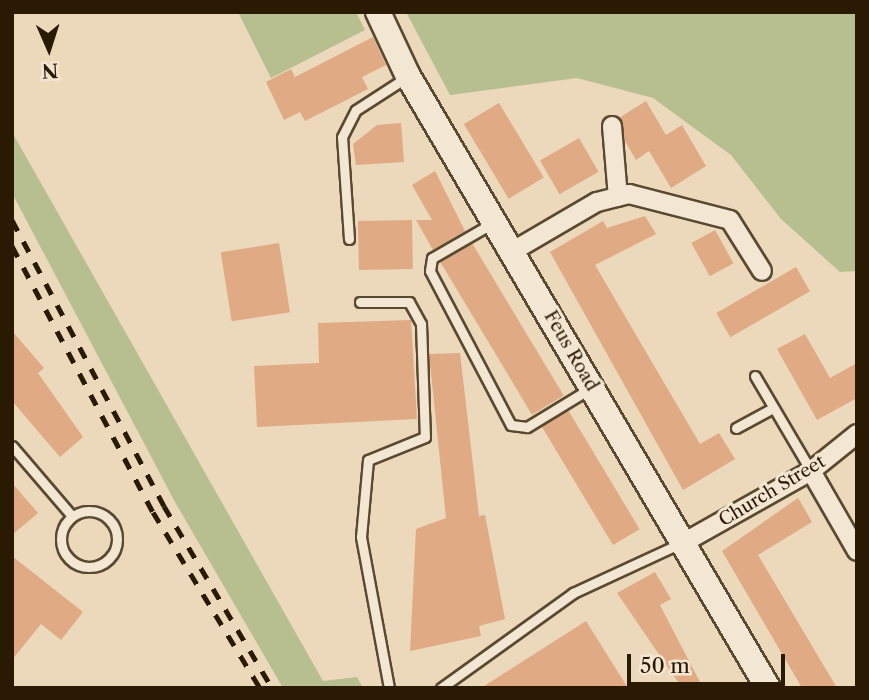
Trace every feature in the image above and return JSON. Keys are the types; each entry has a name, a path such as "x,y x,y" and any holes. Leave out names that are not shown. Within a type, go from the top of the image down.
{"street":[{"name":"Feus Road","path":"378,12 408,76 496,221 768,688"},
{"path":"612,126 618,197"},
{"path":"513,251 618,197 642,196 730,220 762,271"},
{"name":"Church Street","path":"683,542 811,471 857,434"},
{"path":"811,471 857,551"}],"lane":[{"path":"349,239 342,137 356,110 408,76"},
{"path":"496,221 432,258 430,271 511,425 527,427 592,388"},
{"path":"360,302 410,302 421,324 425,437 368,460 361,537 389,688"},
{"path":"755,376 811,471"},
{"path":"736,428 773,408"},
{"path":"12,446 72,516"},
{"path":"91,511 112,522 117,541 102,564 78,565 65,556 60,538 72,516 91,511"},
{"path":"441,688 573,593 683,542"}],"green space":[{"path":"238,12 356,12 365,30 271,78"},
{"path":"406,12 857,12 857,271 840,272 781,219 731,155 653,98 577,78 450,95"},
{"path":"12,132 323,681 357,677 363,688 283,688 175,502 12,193"}],"building":[{"path":"373,37 386,65 362,77 368,89 305,121 300,112 284,120 266,82 291,69 295,77"},
{"path":"646,101 666,135 682,125 706,166 671,188 649,151 636,160 625,141 619,118"},
{"path":"499,103 544,178 509,199 464,124"},
{"path":"401,123 404,162 356,165 353,144 377,125"},
{"path":"579,138 598,172 560,194 540,160"},
{"path":"435,171 465,231 433,250 416,220 432,220 412,185"},
{"path":"645,216 656,234 595,265 700,444 719,433 735,459 683,490 550,252 603,221 607,228"},
{"path":"412,220 413,269 359,270 358,221"},
{"path":"715,230 733,263 710,276 691,243"},
{"path":"279,243 290,312 232,321 221,252"},
{"path":"472,243 564,396 532,415 440,262"},
{"path":"796,267 810,291 730,337 716,313"},
{"path":"411,320 417,419 257,427 254,366 319,363 318,323"},
{"path":"12,331 44,368 38,373 83,437 60,457 12,401"},
{"path":"805,334 830,378 857,363 857,398 817,420 777,349"},
{"path":"460,353 479,516 485,515 505,619 479,626 481,636 410,651 416,529 446,518 429,354"},
{"path":"568,410 640,529 613,545 541,426"},
{"path":"12,483 38,513 12,535"},
{"path":"798,498 812,522 758,555 837,688 802,688 722,551"},
{"path":"12,556 83,612 61,640 41,624 12,660"},
{"path":"655,572 671,599 660,605 703,688 682,688 617,593"},
{"path":"586,621 628,688 481,688"}],"railway":[{"path":"12,220 164,506 272,688"},
{"path":"12,246 153,512 260,688"}]}
